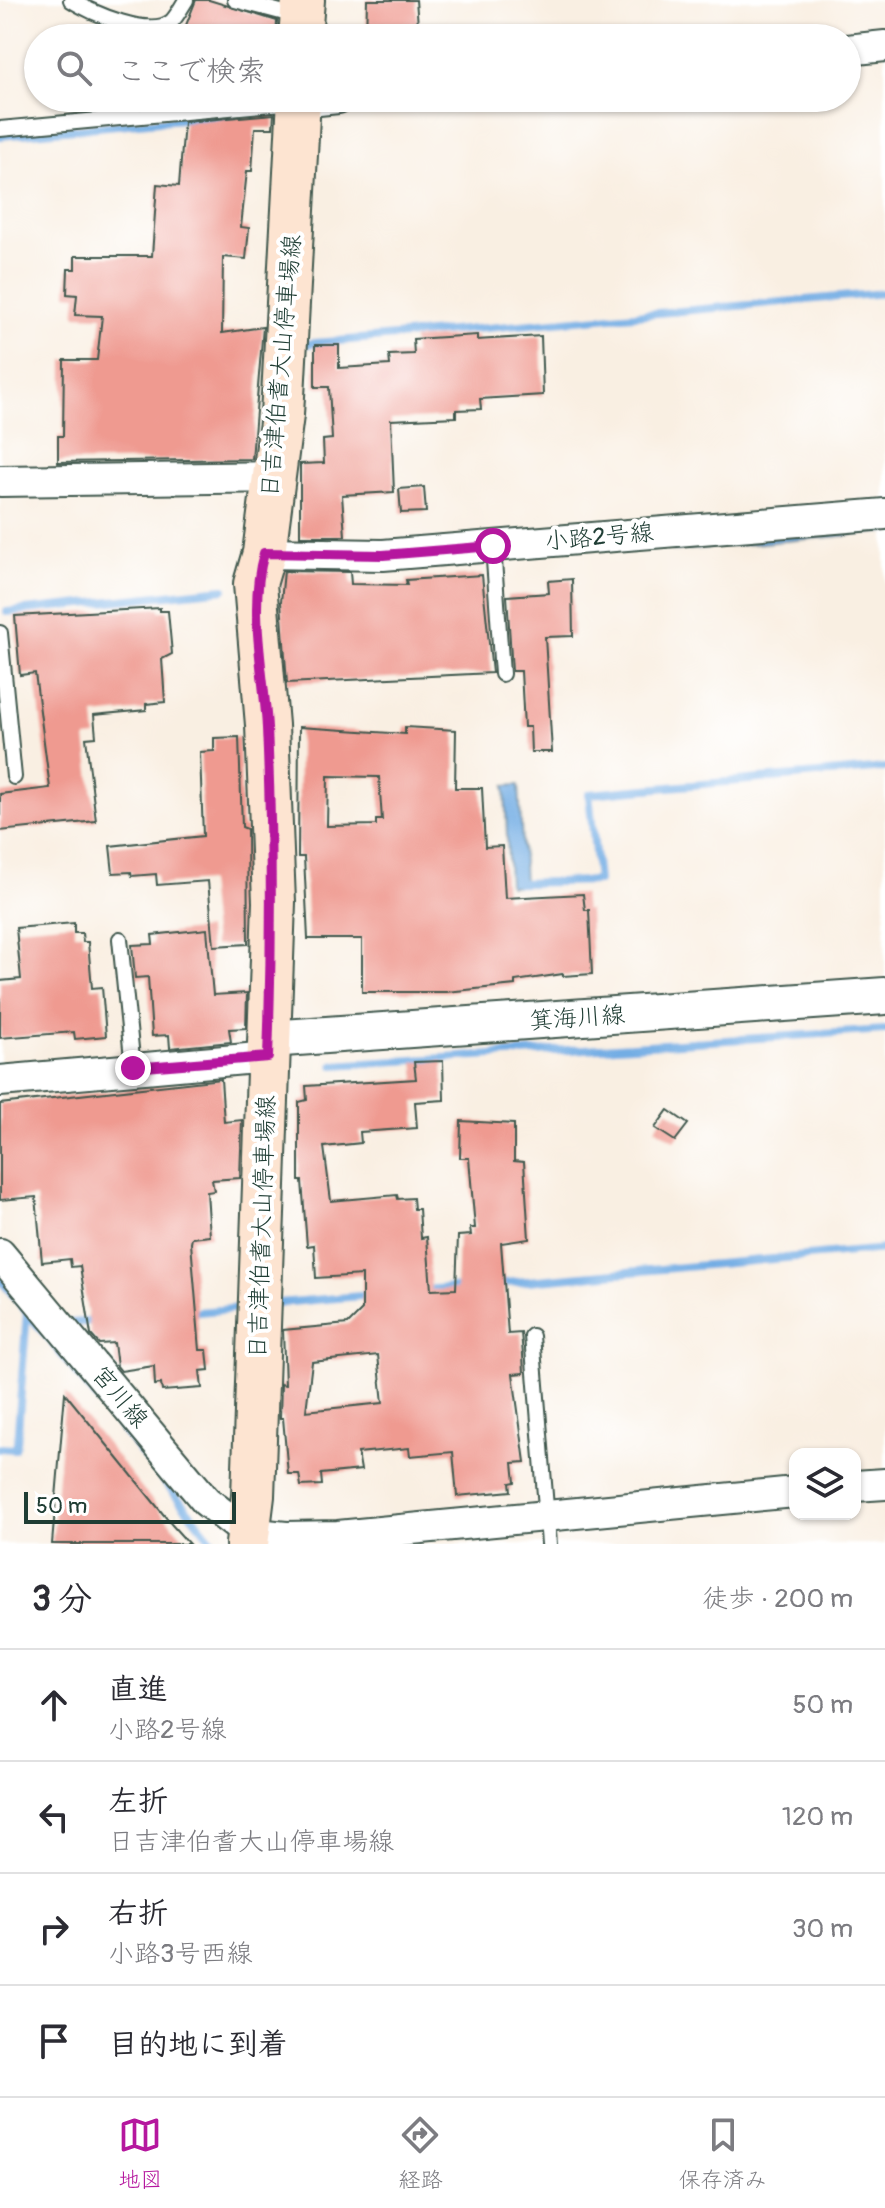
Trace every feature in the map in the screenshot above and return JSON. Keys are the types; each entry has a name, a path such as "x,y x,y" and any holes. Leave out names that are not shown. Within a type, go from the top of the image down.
{"main road":[{"name":"日吉津伯耆大山停車場線","path":"247,1538 253,1496 274,902 267,725 255,584 264,553 282,415 311,112"}],"street":[{"path":"861,49 885,46"},
{"path":"0,481 274,477"},
{"name":"小路2号線","path":"264,553 383,555 885,514"},
{"name":"箕海川線","path":"268,1048 885,996"},
{"path":"0,1081 133,1068 268,1048"},
{"name":"宮川線","path":"0,1254 206,1501 247,1538"},
{"path":"861,1486 885,1484"},
{"path":"247,1538 338,1540 547,1529 789,1493"}],"lane":[{"path":"71,0 90,12 144,24"},
{"path":"164,24 171,21 186,0"},
{"path":"235,0 301,18"},
{"path":"0,129 177,112"},
{"path":"493,546 502,674"},
{"path":"0,633 14,777"},
{"path":"120,939 133,1068"},
{"path":"532,1336 547,1529"}],"water":[{"path":"885,527 885,532 673,551 673,545"},
{"path":"519,785 524,885 509,886 505,786"}],"building":[{"path":"196,0 209,0 277,21 277,24 187,24"},
{"path":"367,0 416,0 418,24 366,24"},
{"path":"274,114 273,128 255,128 252,171 247,171 241,227 249,228 246,259 223,257 222,333 263,327 252,459 58,462 58,436 63,436 64,360 97,360 102,316 75,315 77,295 67,294 68,269 75,269 75,256 152,256 157,184 179,186 184,122"},
{"path":"477,335 477,340 541,336 543,395 480,399 481,409 456,410 456,417 391,420 394,492 342,495 345,536 300,536 300,464 324,463 323,440 332,439 329,387 315,387 315,345 339,345 339,368 390,365 389,355 414,354 413,339"},
{"path":"424,487 426,512 401,513 399,489"},
{"path":"284,571 350,572 351,584 407,585 406,580 482,575 492,673 287,683 281,602"},
{"path":"572,579 573,636 545,637 552,752 531,752 530,727 524,727 521,671 512,671 507,596 549,593 548,581"},
{"path":"160,608 160,611 168,611 172,654 162,659 165,702 146,704 146,710 94,715 96,737 86,738 96,821 0,831 0,794 50,788 35,673 20,675 15,616"},
{"path":"299,727 405,734 405,727 456,730 455,788 482,788 485,847 502,846 505,898 583,894 585,910 589,910 592,974 563,974 515,981 515,985 446,992 362,992 362,939 308,939 304,857 298,857","holes":["328,776 379,777 382,820 376,820 376,825 327,826"]},
{"path":"239,737 242,827 247,829 248,944 214,946 208,881 157,885 156,874 132,876 131,872 113,873 110,846 203,836 200,752 214,751 214,738"},
{"path":"74,923 74,933 82,933 83,942 88,942 92,988 102,987 106,1036 75,1039 74,1032 0,1038 0,981 21,979 16,928"},
{"path":"207,929 213,995 247,993 246,1028 229,1029 231,1042 170,1048 169,1035 152,1036 148,977 135,978 132,945 153,944 152,935"},
{"path":"443,1061 444,1100 415,1102 417,1128 360,1132 361,1143 324,1147 331,1201 397,1195 398,1199 413,1198 414,1209 419,1209 421,1238 427,1237 431,1290 456,1289 458,1236 471,1235 470,1228 475,1228 469,1158 460,1158 461,1121 514,1124 514,1161 524,1162 529,1239 501,1243 508,1334 521,1333 524,1373 513,1374 525,1462 513,1463 515,1482 510,1483 511,1491 457,1496 453,1452 410,1456 409,1448 358,1453 361,1470 321,1474 322,1485 301,1486 299,1474 288,1474 283,1418 280,1418 281,1384 285,1385 283,1330 348,1324 362,1310 362,1275 316,1278 314,1245 307,1246 302,1181 299,1181 299,1102 307,1100 306,1086 416,1079 414,1062","holes":["378,1355 383,1403 306,1411 312,1362"]},
{"path":"221,1079 224,1122 242,1120 240,1178 212,1180 214,1191 207,1192 210,1236 192,1238 191,1243 200,1350 207,1350 209,1370 200,1371 202,1388 162,1391 161,1384 155,1385 154,1366 121,1371 117,1366 114,1343 99,1344 91,1335 80,1266 71,1267 70,1259 42,1262 36,1197 0,1200 0,1104"},
{"path":"668,1110 688,1124 675,1141 655,1128"},
{"path":"65,1393 172,1525 189,1544 52,1544"}],"waterway":[{"path":"0,136 234,114"},
{"path":"304,344 885,293"},
{"path":"7,612 224,589"},
{"path":"518,880 518,883 598,881 589,794 885,768"},
{"path":"334,1065 885,1030"},
{"path":"494,1284 885,1249"},
{"path":"0,1279 215,1544"},
{"path":"422,1290 464,1287"},
{"path":"278,1303 373,1295"},
{"path":"187,1313 242,1308"},
{"path":"0,1448 15,1449 17,1443 27,1312"},
{"path":"72,1323 98,1321"}],"route":[{"path":"133,1068 268,1057 274,902 267,725 255,584 264,553 383,555 493,546"}]}
